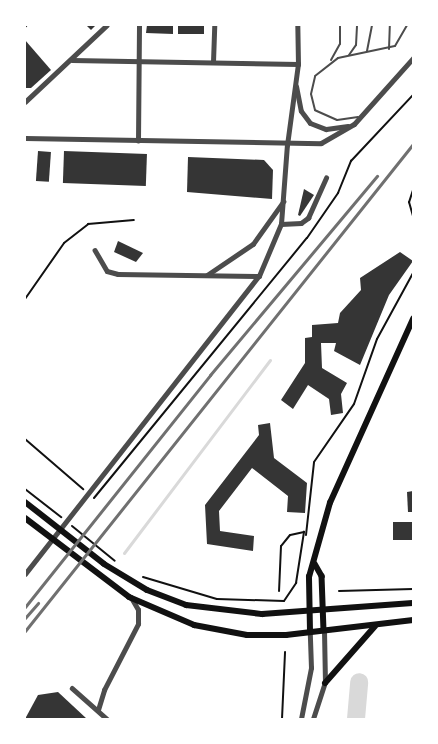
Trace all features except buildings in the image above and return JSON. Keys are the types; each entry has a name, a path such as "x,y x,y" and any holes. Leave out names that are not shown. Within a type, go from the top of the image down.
{"main road":[{"path":"310,631 309,577 315,564 330,503 413,319"},
{"path":"25,502 104,564 146,590 186,605 262,614 413,603"},
{"path":"25,518 97,575 129,597 180,620 219,630 286,635 413,620"},
{"path":"315,564 322,576 324,630"},
{"path":"325,683 374,626"}],"street":[{"path":"25,102 72,60 107,25"},
{"path":"138,141 139,25"},
{"path":"213,62 214,25"},
{"path":"25,574 259,276 281,224 287,145 298,64 297,25"},
{"path":"25,138 287,145 321,143 354,124 413,58"},
{"path":"72,60 298,64"},
{"path":"296,80 298,106 310,123 334,129 354,124"},
{"path":"281,224 301,223 308,218 326,178"},
{"path":"206,276 253,244 284,201"},
{"path":"95,250 107,271 118,274 259,276"},
{"path":"98,710 104,690 138,624 138,610 129,597"},
{"path":"313,719 325,683 324,630"},
{"path":"301,719 311,668 310,631"},
{"path":"72,688 107,719"}],"lane":[{"path":"340,25 338,51 330,62 318,71 311,87 315,110 343,121 364,113"},
{"path":"347,56 356,45 357,25"},
{"path":"365,52 371,45 372,25"},
{"path":"330,62 365,52 389,49 398,43 406,25"},
{"path":"389,49 390,26"}],"path":[{"path":"94,498 98,498 307,238 338,193 352,161 413,95"},
{"path":"413,190 408,202 413,216"},
{"path":"25,299 64,243 88,224 134,220"},
{"path":"139,576 217,599 284,601 296,583 306,535 314,462 354,404 377,339 413,273"},
{"path":"25,439 83,489"},
{"path":"25,489 50,508"},
{"path":"77,530 109,557 124,566"},
{"path":"279,591 281,546 298,530 306,535"},
{"path":"339,591 413,590"},
{"path":"282,719 285,652"}],"waterway":[{"path":"124,553 270,360"},
{"path":"356,719 359,682"}],"railway":[{"path":"25,631 413,144"},
{"path":"25,607 210,375 377,176"},
{"path":"25,618 38,603"}]}
